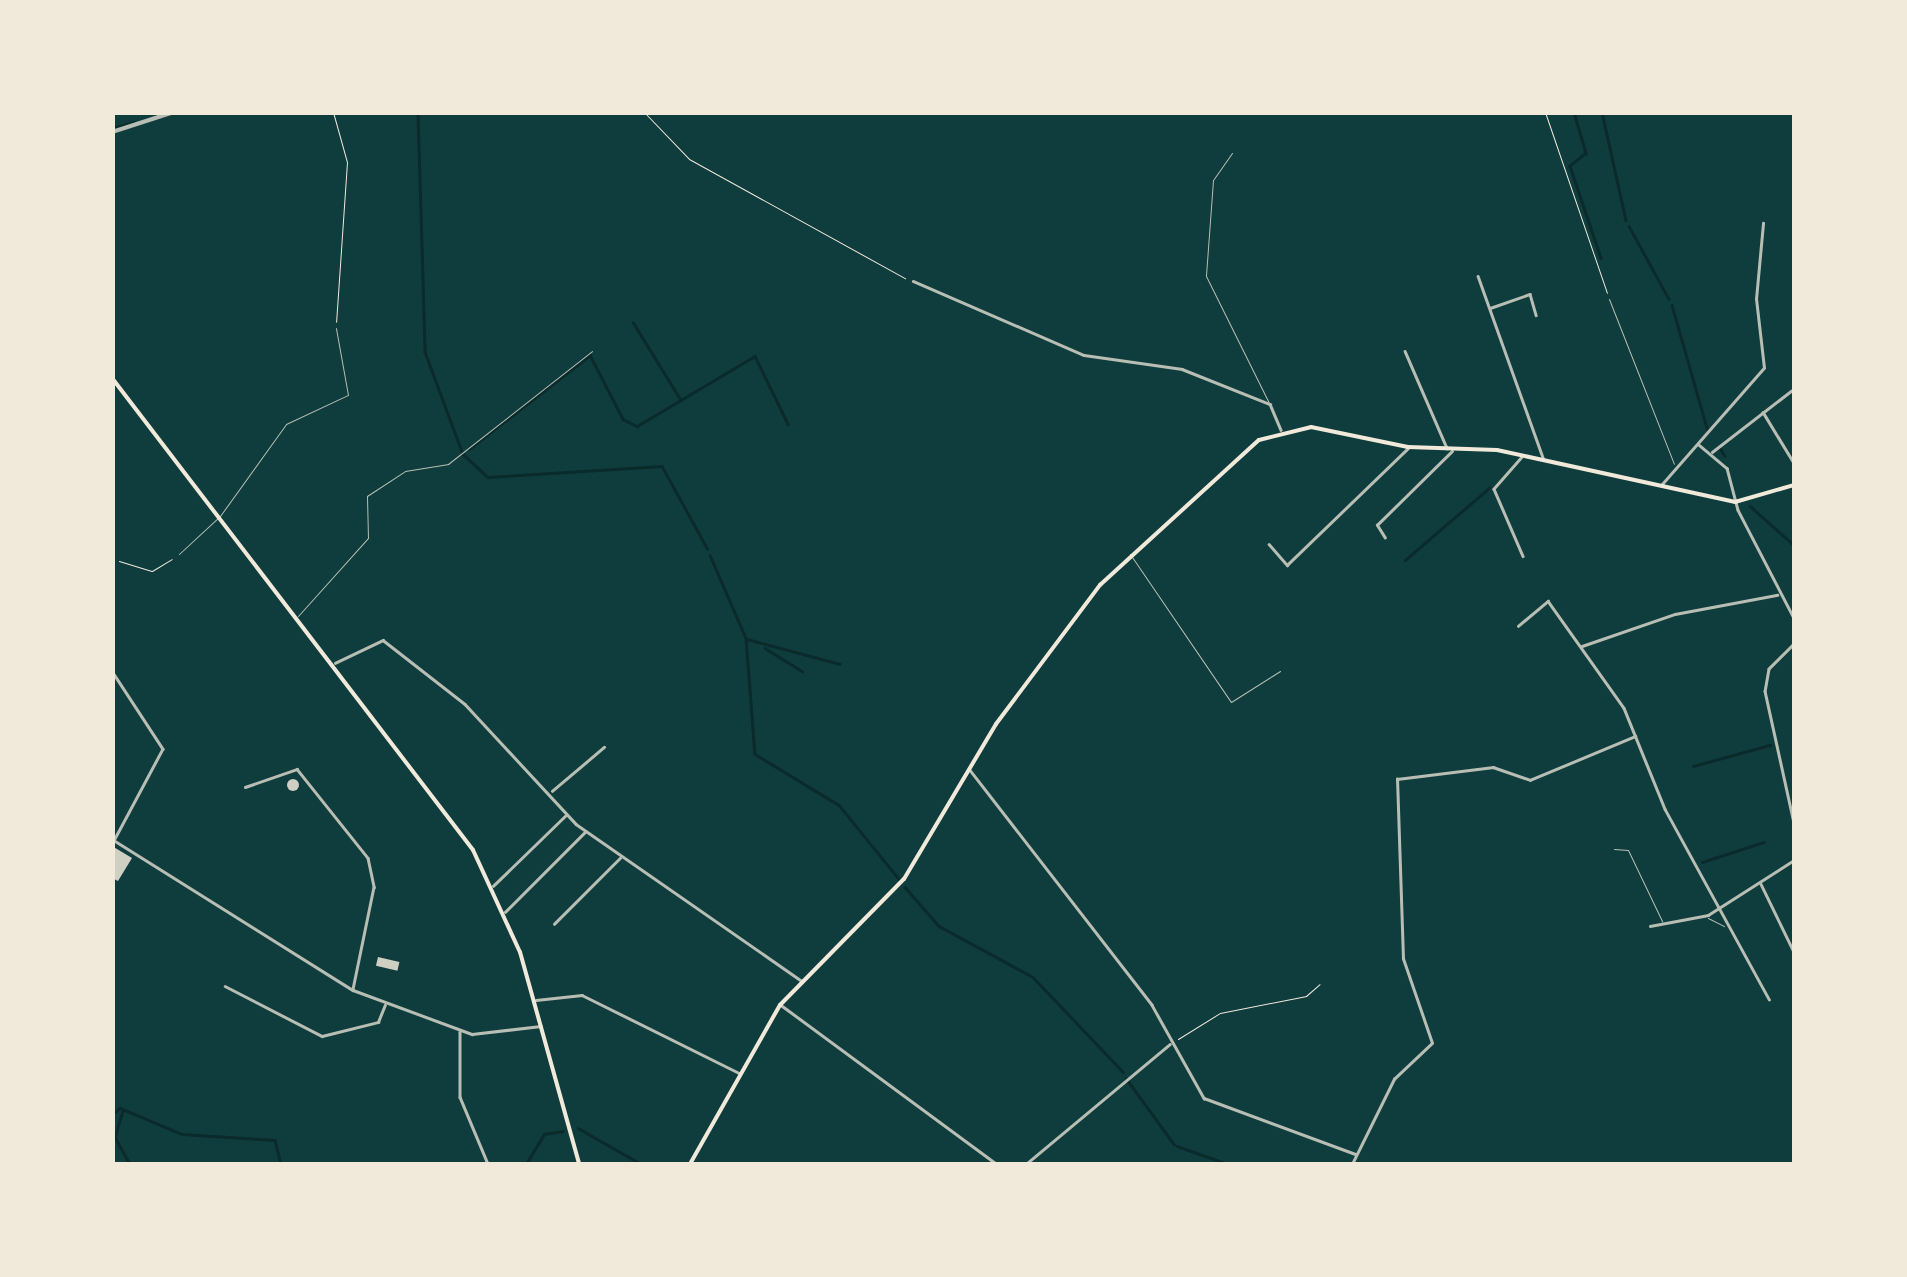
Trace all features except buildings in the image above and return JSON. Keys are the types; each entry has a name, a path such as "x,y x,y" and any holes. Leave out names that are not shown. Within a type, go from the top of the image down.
{"main road":[{"path":"112,378 335,663 493,886 535,1000 580,1164"},
{"path":"690,1164 780,1004 904,879 970,770 1087,604 1130,554 1248,447 1280,430 1310,427 1408,447 1524,455 1735,502 1794,485"}],"street":[{"path":"112,132 174,112"},
{"path":"1662,486 1767,359 1756,299 1763,223"},
{"path":"1478,276 1543,459"},
{"path":"913,282 1084,354 1182,370 1270,404 1280,430"},
{"path":"1489,309 1530,294 1536,314"},
{"path":"1385,538 1377,525 1450,450 1405,352"},
{"path":"1711,453 1791,391"},
{"path":"1762,410 1794,463"},
{"path":"1696,443 1727,468 1735,502 1778,594 1794,618"},
{"path":"1269,544 1286,565 1408,447"},
{"path":"1524,455 1494,489 1524,556"},
{"path":"1581,646 1675,614 1778,594"},
{"path":"1518,626 1546,599 1581,646 1636,736 1665,809 1733,922 1769,999"},
{"path":"335,663 383,640 465,704 586,831 802,980"},
{"path":"1794,644 1769,669 1765,691 1794,823"},
{"path":"112,672 163,749 114,839 353,990 460,1031 542,1026"},
{"path":"1352,1164 1394,1079 1432,1042 1403,960 1396,779 1493,767 1530,780 1636,736"},
{"path":"551,792 604,747"},
{"path":"245,787 297,769 368,858 373,894 353,990"},
{"path":"970,770 1078,902 1172,1042 1204,1098 1356,1155"},
{"path":"493,886 567,814"},
{"path":"505,912 586,831"},
{"path":"554,924 622,857"},
{"path":"1650,926 1708,914 1794,860"},
{"path":"1760,883 1794,952"},
{"path":"225,986 322,1036 378,1022 386,1004"},
{"path":"535,1000 582,996 740,1074"},
{"path":"780,1004 997,1164"},
{"path":"460,1031 460,1097 488,1164"},
{"path":"1026,1164 1172,1042"}],"lane":[{"path":"1232,154 1213,180 1206,276 1270,404"},
{"path":"1609,299 1676,467"},
{"path":"178,554 220,516 286,424 348,395 336,328"},
{"path":"298,616 368,538 368,496 405,471 462,453 592,351"},
{"path":"1130,554 1233,703 1280,671"},
{"path":"1614,850 1628,850 1653,911 1670,923"},
{"path":"1708,914 1712,927 1733,922"}],"path":[{"path":"333,112 347,162 336,328"},
{"path":"644,112 689,159 913,282"},
{"path":"1545,112 1609,299"},
{"path":"113,563 152,571 178,554"},
{"path":"1172,1042 1220,1013 1306,996 1320,984"}],"waterway":[{"path":"418,112 425,352 463,454 488,477 662,466 707,548"},
{"path":"1574,112 1586,153 1570,166 1601,258"},
{"path":"1602,112 1626,220"},
{"path":"112,128 134,122"},
{"path":"1629,226 1669,299"},
{"path":"1672,305 1707,428"},
{"path":"633,322 681,400"},
{"path":"469,449 590,355 623,419 637,426 755,356 788,424"},
{"path":"1720,448 1725,456"},
{"path":"1405,560 1489,488"},
{"path":"1750,506 1794,545"},
{"path":"710,555 745,636"},
{"path":"746,638 755,754 839,805 900,880"},
{"path":"747,639 840,664"},
{"path":"765,648 802,671"},
{"path":"1693,766 1770,745"},
{"path":"1702,862 1764,842"},
{"path":"905,887 939,926 1033,977 1123,1072"},
{"path":"1126,1078 1174,1144"},
{"path":"112,1114 120,1108 182,1134 275,1140 281,1164"},
{"path":"123,1111 115,1137 130,1164"},
{"path":"578,1128 641,1164"},
{"path":"526,1164 544,1134 563,1131"},
{"path":"1177,1146 1228,1164"},
{"path":"1244,1164 1320,1164"}]}
